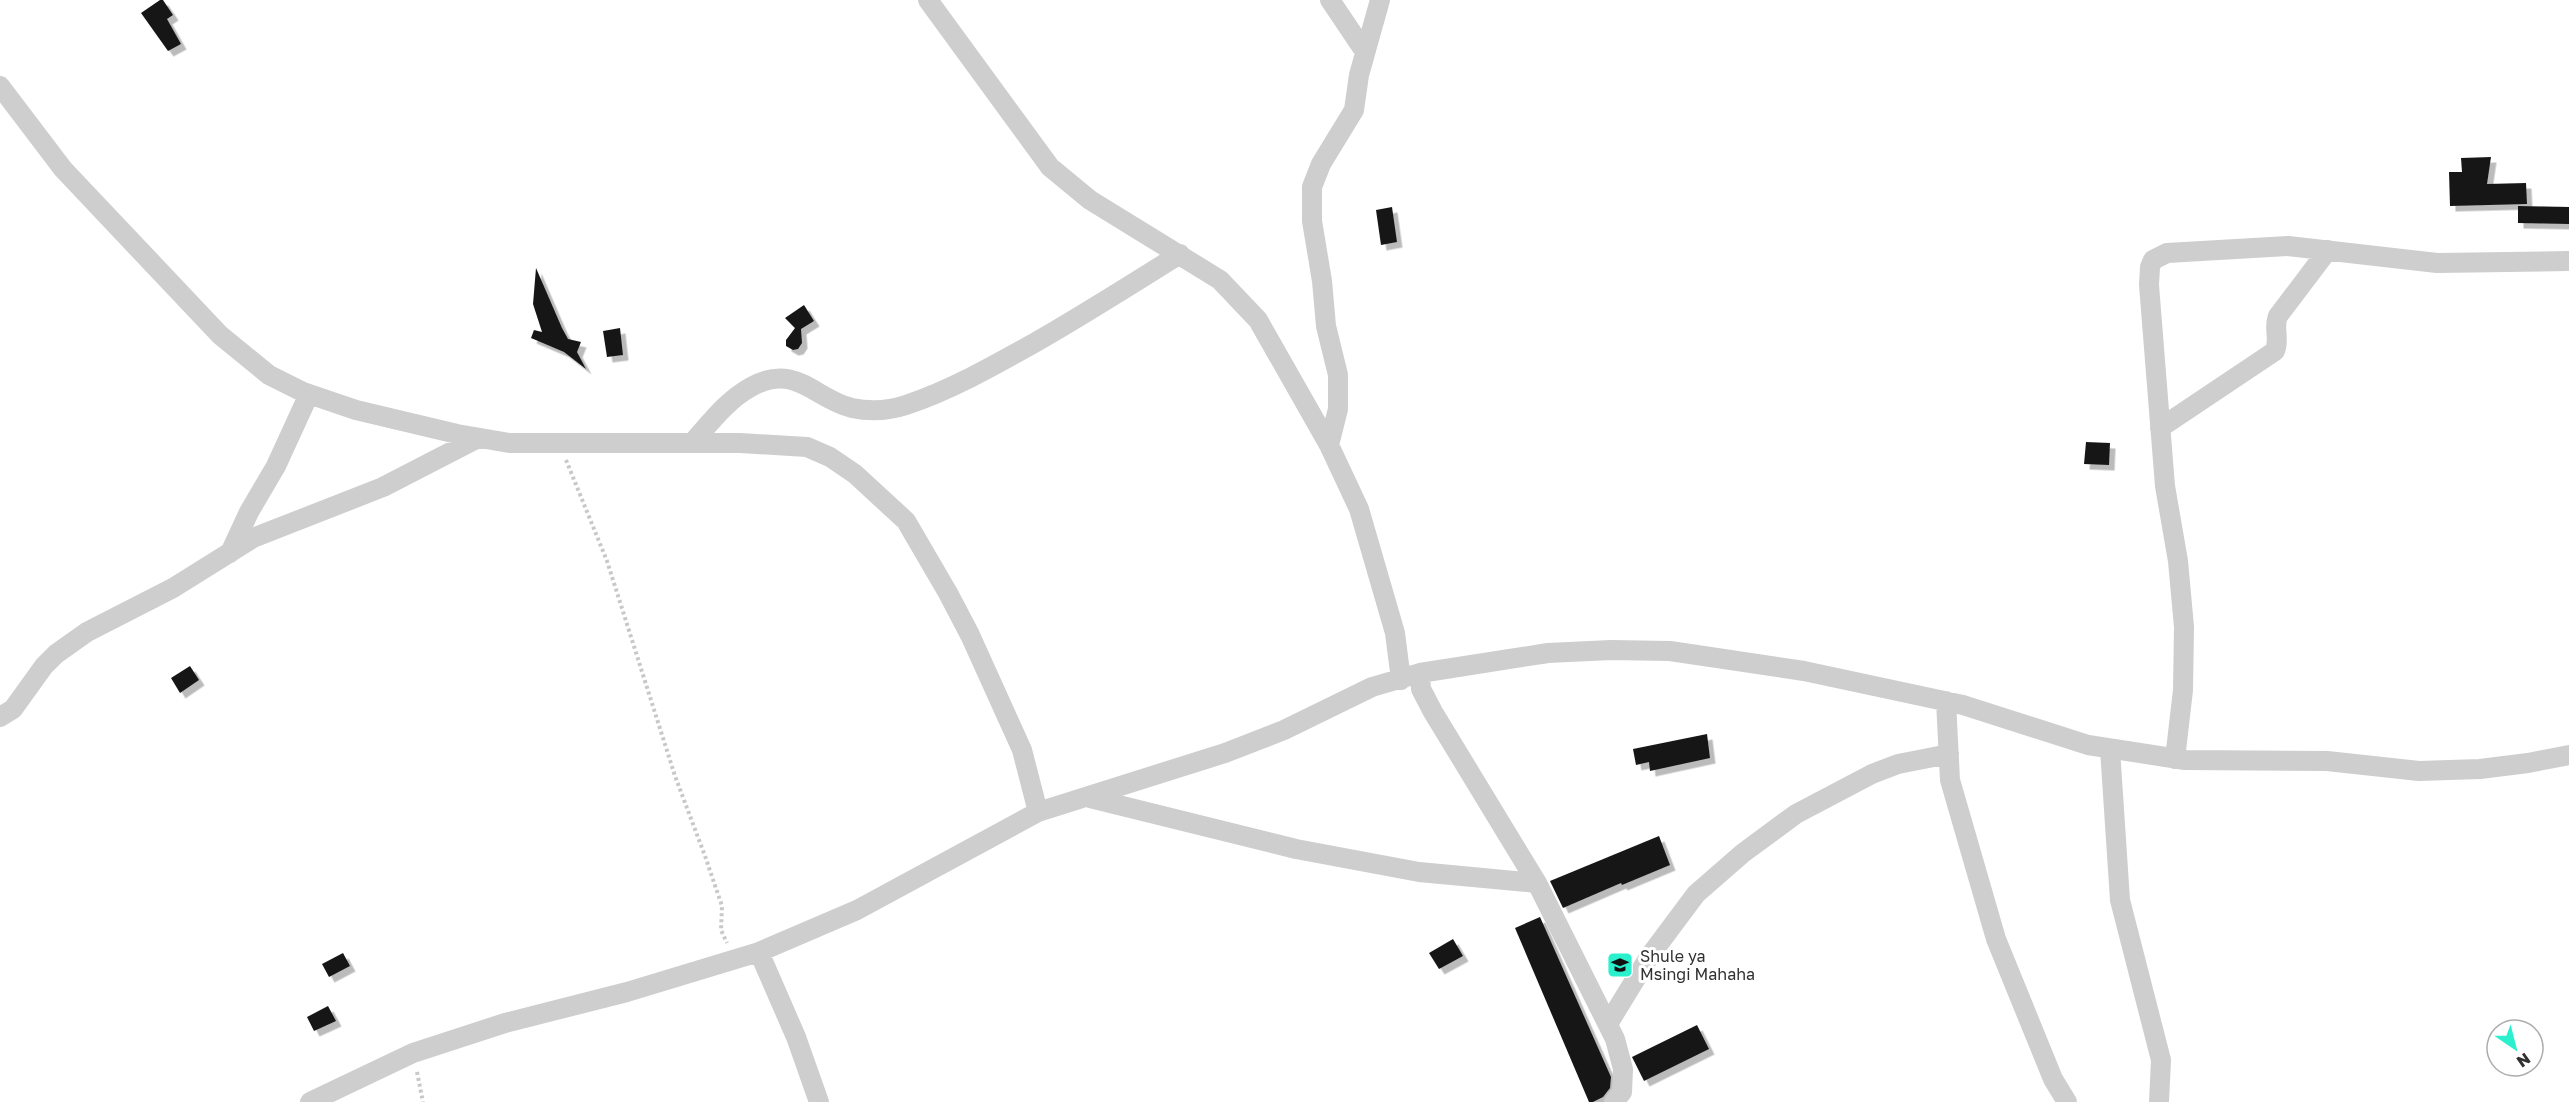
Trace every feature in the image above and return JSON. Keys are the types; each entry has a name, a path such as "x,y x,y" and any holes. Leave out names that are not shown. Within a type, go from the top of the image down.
{"street":[{"path":"928,0 1050,167 1090,200 1220,280 1258,320 1329,445 1359,509 1395,633 1401,680"},
{"path":"1330,0 1365,52"},
{"path":"1329,445 1338,409 1338,375 1326,326 1322,281 1312,222 1312,187 1321,164 1354,110 1359,75 1380,0"},
{"path":"0,86 63,169 220,335 269,375 309,394 356,410 509,443 692,442 807,447 830,457 855,474 906,521 970,635 1022,750 1038,812"},
{"path":"2175,759 2183,690 2184,627 2178,561 2165,486 2160,428 2149,285 2150,267 2153,260 2167,253 2288,246 2437,263 2569,261"},
{"path":"2160,428 2275,351 2278,338 2275,322 2278,316 2328,250"},
{"path":"692,442 728,404 751,387 768,380 785,379 803,382 851,408 884,411 908,404 960,382 1015,354 1105,302 1180,254"},
{"path":"230,553 249,512 276,466 309,394"},
{"path":"0,717 13,709 44,666 73,642 173,588 253,538 383,487 478,438"},
{"path":"310,1102 413,1053 506,1023 605,999 759,952 856,910 1038,812 1225,753 1284,730 1372,687 1419,673 1548,653 1611,650 1671,651 1804,671 1946,701 2088,745 2175,759 2327,761 2419,771 2480,769 2569,755"},
{"path":"1419,673 1421,689 1433,712 1538,884 1615,1039 1623,1070 1622,1092 1614,1102"},
{"path":"1946,701 1950,780 1996,939 2053,1079 2067,1102"},
{"path":"2110,749 2120,900 2161,1060 2159,1102"},
{"path":"1608,1024 1649,957 1696,894 1743,853 1796,814 1872,774 1898,764 1949,754"},
{"path":"1088,798 1296,849 1419,872 1538,884"},
{"path":"759,952 796,1037 819,1102"}],"path":[{"path":"559,443 586,504 607,561 675,776 719,898 723,914 721,930 738,959"},
{"path":"413,1053 423,1102"}],"building":[{"path":"163,0 173,15 167,19 181,44 168,51 141,13"},
{"path":"2491,157 2487,184 2526,183 2527,204 2450,206 2449,172 2462,172 2461,158"},
{"path":"2518,206 2569,207 2569,224 2518,223"},
{"path":"1392,207 1397,242 1381,245 1376,210"},
{"path":"536,268 568,339 581,342 577,352 586,369 564,352 531,338 534,330 542,332 533,304"},
{"path":"804,305 814,321 801,329 802,343 798,349 793,350 786,346 786,340 795,328 785,318"},
{"path":"620,328 623,355 607,357 603,331"},
{"path":"2086,442 2110,443 2109,465 2084,464"},
{"path":"190,666 199,680 180,693 171,678"},
{"path":"1707,734 1710,758 1650,771 1649,762 1636,765 1633,749"},
{"path":"1659,836 1670,865 1563,908 1550,881"},
{"path":"1540,917 1611,1077 1610,1088 1603,1097 1593,1102 1589,1102 1515,928"},
{"path":"1453,939 1463,956 1439,969 1429,953"},
{"path":"343,953 350,966 329,977 322,964"},
{"path":"328,1006 336,1021 314,1031 307,1017"},
{"path":"1697,1025 1709,1049 1644,1081 1632,1057"}],"place":[{"name":"Shule ya Msingi Mahaha","path":"1620,965"}]}
